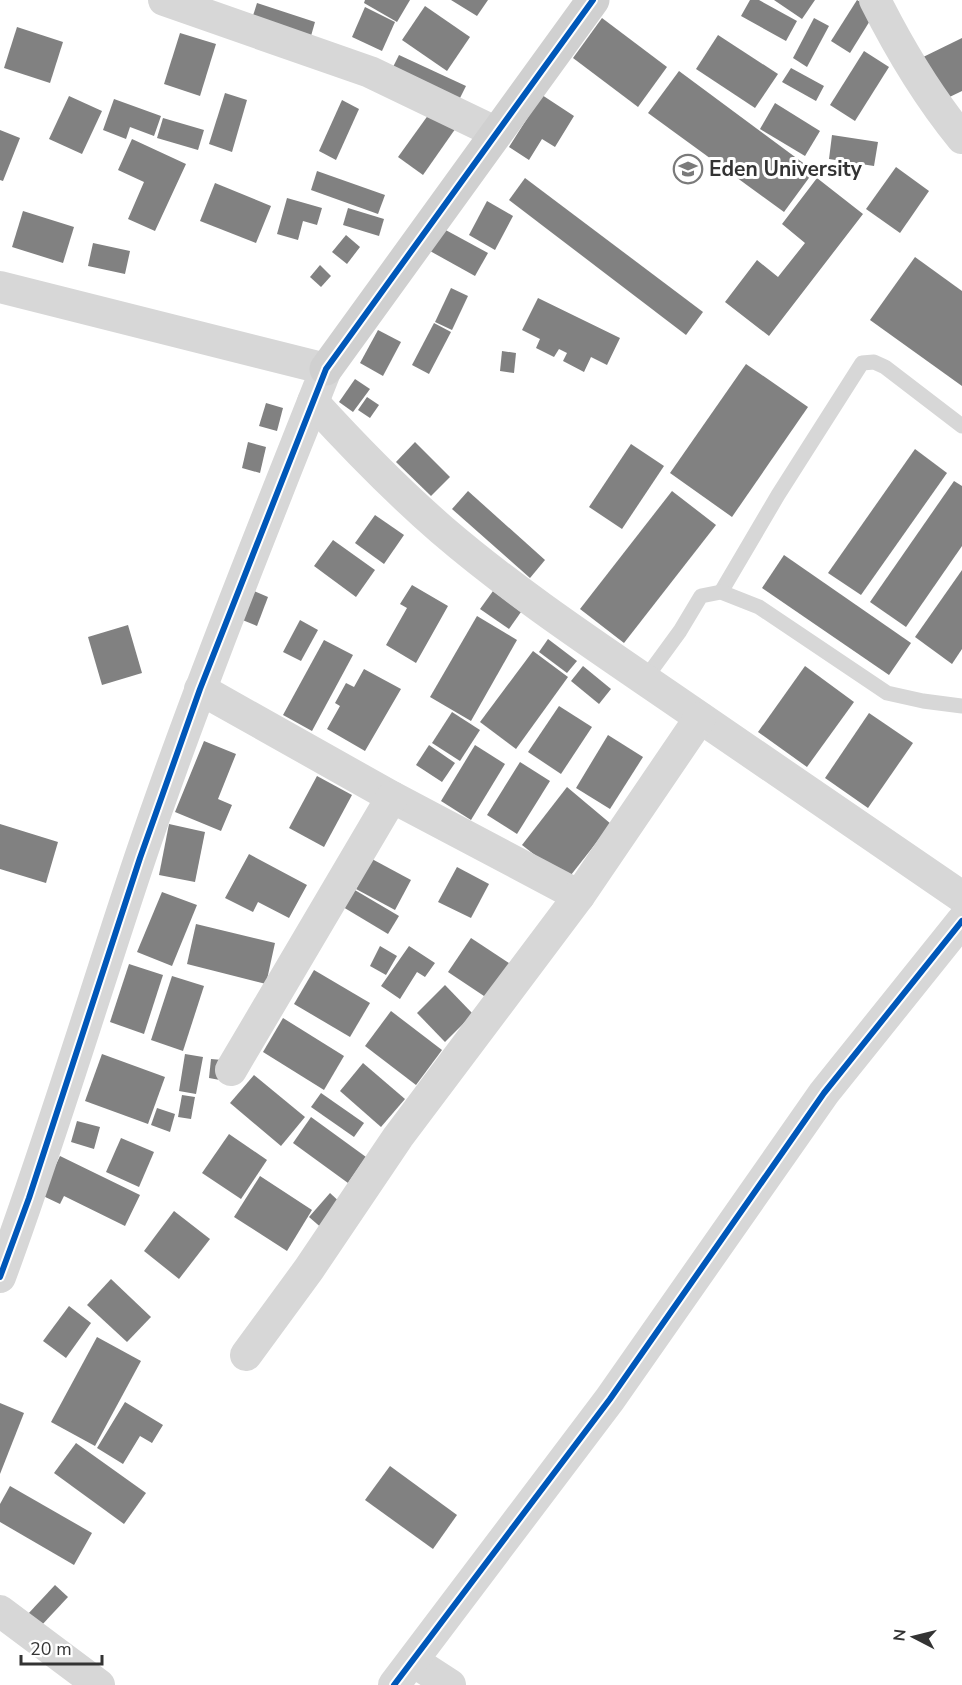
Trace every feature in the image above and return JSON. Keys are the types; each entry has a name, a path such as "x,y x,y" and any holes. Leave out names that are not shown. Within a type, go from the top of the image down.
{"street":[{"path":"164,0 370,72 497,133"},
{"path":"0,1276 29,1198 140,858 200,689 326,369 593,0"},
{"path":"874,0 903,55 941,112 962,138"},
{"path":"0,287 326,369"},
{"path":"313,402 365,459 443,531 583,637 962,897"},
{"path":"200,689 392,796 579,896"},
{"path":"246,1355 309,1269 398,1137 579,896 700,718"},
{"path":"231,1070 392,796"},
{"path":"450,1685 403,1673 610,1399 824,1092 962,921"},
{"path":"0,1611 99,1685"}],"lane":[{"path":"721,592 778,495 862,363 874,362 885,367 962,426"},
{"path":"645,679 680,631 701,596 721,592 759,607 887,693 962,706"}],"building":[{"path":"365,0 410,0 397,22 364,3"},
{"path":"451,0 488,0 477,16"},
{"path":"750,0 759,0 797,21 786,41 741,16"},
{"path":"774,0 815,0 802,19"},
{"path":"857,0 876,11 850,53 831,41"},
{"path":"257,3 315,22 309,43 250,25"},
{"path":"425,6 470,37 447,71 402,40"},
{"path":"365,7 395,22 382,51 352,37"},
{"path":"602,18 667,67 638,107 573,58"},
{"path":"814,18 829,26 807,67 793,58"},
{"path":"17,27 63,42 50,83 4,68"},
{"path":"180,33 216,44 200,96 164,84"},
{"path":"718,35 778,74 755,108 696,69"},
{"path":"962,38 962,91 935,104 915,61"},
{"path":"864,51 889,67 855,121 830,105"},
{"path":"399,55 466,86 456,106 389,75"},
{"path":"791,68 824,86 816,101 782,82"},
{"path":"679,71 814,171 784,212 648,113"},
{"path":"225,93 247,100 232,152 209,144"},
{"path":"542,95 574,116 555,147 542,139 529,160 509,147"},
{"path":"69,96 102,111 82,154 49,139"},
{"path":"114,99 161,116 154,136 130,127 126,139 103,130"},
{"path":"342,100 359,109 336,160 319,151"},
{"path":"775,103 820,131 805,156 760,129"},
{"path":"434,107 458,125 423,175 398,157"},
{"path":"163,118 204,130 198,150 157,138"},
{"path":"0,130 20,138 3,181 0,180"},
{"path":"832,135 878,142 874,166 829,159"},
{"path":"132,139 186,164 155,231 128,219 144,182 118,170"},
{"path":"896,167 929,191 900,233 866,209"},
{"path":"317,171 385,195 378,214 311,190"},
{"path":"525,178 703,312 686,335 509,200"},
{"path":"817,178 863,214 769,336 725,302 757,260 778,277 805,243 782,224"},
{"path":"215,183 271,206 256,243 200,221"},
{"path":"287,198 322,208 317,225 303,221 298,240 277,234"},
{"path":"487,201 513,216 495,250 469,235"},
{"path":"348,208 384,219 379,236 343,225"},
{"path":"23,211 74,227 63,263 12,247"},
{"path":"442,228 488,253 475,276 430,251"},
{"path":"346,235 360,247 347,264 332,252"},
{"path":"93,243 130,251 125,274 88,266"},
{"path":"915,257 962,291 962,386 870,320"},
{"path":"320,265 331,276 321,287 310,277"},
{"path":"451,288 468,296 452,330 435,322"},
{"path":"538,298 620,338 607,365 591,357 584,372 563,361 567,353 559,349 554,357 536,348 540,339 522,330"},
{"path":"434,323 451,332 429,374 412,365"},
{"path":"378,330 401,342 383,376 360,363"},
{"path":"502,351 516,353 514,373 500,371"},
{"path":"746,364 808,407 732,517 670,473"},
{"path":"355,379 370,389 353,412 339,402"},
{"path":"367,397 379,405 370,418 358,410"},
{"path":"266,403 283,408 277,431 259,426"},
{"path":"248,442 266,447 260,473 242,468"},
{"path":"415,442 450,477 431,496 396,462"},
{"path":"631,444 664,466 622,529 589,507"},
{"path":"915,449 947,473 861,595 828,573"},
{"path":"954,481 962,486 962,546 906,627 870,602"},
{"path":"468,491 545,560 530,578 452,509"},
{"path":"672,491 716,525 624,643 580,609"},
{"path":"375,515 404,535 384,564 355,543"},
{"path":"333,540 375,570 356,597 314,566"},
{"path":"784,555 911,643 889,675 762,588"},
{"path":"962,570 962,649 952,664 915,637"},
{"path":"412,585 448,606 416,663 386,645 407,608 400,604"},
{"path":"252,590 268,597 257,626 240,619"},
{"path":"493,591 521,612 509,629 480,609"},
{"path":"477,616 517,640 471,721 430,697"},
{"path":"300,620 318,630 301,661 283,652"},
{"path":"128,625 142,673 102,685 88,637"},
{"path":"548,639 577,661 567,673 539,652"},
{"path":"324,640 353,655 312,731 283,715"},
{"path":"533,651 568,677 516,749 480,722"},
{"path":"583,666 611,689 599,704 571,681"},
{"path":"805,666 854,702 807,767 758,732"},
{"path":"364,669 401,689 365,751 327,729 340,706 335,703 346,683 354,687"},
{"path":"559,706 592,727 561,774 528,752"},
{"path":"452,712 480,730 460,761 432,743"},
{"path":"869,713 913,743 868,808 825,778"},
{"path":"608,735 643,757 610,809 576,788"},
{"path":"204,741 236,754 218,799 232,805 221,831 175,812"},
{"path":"429,745 455,763 442,782 416,765"},
{"path":"475,745 505,764 471,820 441,801"},
{"path":"520,762 550,781 517,834 487,815"},
{"path":"317,776 352,795 324,847 289,828"},
{"path":"567,787 611,824 567,880 522,845"},
{"path":"0,824 58,842 46,883 0,869"},
{"path":"169,824 205,832 195,882 159,875"},
{"path":"249,854 307,885 289,918 258,902 253,912 225,898"},
{"path":"372,859 411,880 395,910 356,889"},
{"path":"457,867 489,884 471,918 438,902"},
{"path":"348,886 399,916 388,934 338,904"},
{"path":"162,892 197,905 172,966 137,952"},
{"path":"196,924 275,943 266,984 187,964"},
{"path":"471,938 512,965 490,1000 448,972"},
{"path":"380,946 397,956 386,975 370,966"},
{"path":"409,946 435,963 425,977 417,972 400,999 381,986"},
{"path":"129,964 163,975 144,1034 110,1022"},
{"path":"314,970 370,1003 350,1037 294,1004"},
{"path":"172,976 204,986 183,1051 151,1040"},
{"path":"445,985 473,1014 445,1042 417,1013"},
{"path":"391,1011 442,1050 416,1085 365,1046"},
{"path":"283,1018 344,1056 324,1090 263,1052"},
{"path":"102,1054 165,1077 148,1124 85,1101"},
{"path":"185,1054 203,1057 196,1094 179,1091"},
{"path":"211,1059 222,1060 220,1080 209,1078"},
{"path":"363,1063 405,1099 381,1127 340,1091"},
{"path":"254,1075 305,1117 281,1146 230,1103"},
{"path":"321,1093 364,1123 354,1137 311,1107"},
{"path":"182,1095 195,1097 191,1119 178,1117"},
{"path":"157,1108 175,1114 170,1132 151,1125"},
{"path":"311,1117 366,1157 348,1183 293,1143"},
{"path":"77,1121 100,1127 94,1149 71,1142"},
{"path":"229,1134 267,1160 241,1199 202,1173"},
{"path":"121,1138 154,1152 139,1187 106,1172"},
{"path":"60,1156 140,1195 125,1226 64,1196 60,1204 41,1195"},
{"path":"260,1176 312,1210 287,1251 234,1217"},
{"path":"330,1193 344,1206 324,1230 309,1217"},
{"path":"174,1211 210,1239 179,1279 144,1251"},
{"path":"111,1279 151,1317 127,1342 87,1305"},
{"path":"69,1306 91,1323 66,1358 43,1341"},
{"path":"97,1337 141,1361 95,1446 51,1422"},
{"path":"125,1402 163,1425 152,1443 140,1436 123,1464 97,1448"},
{"path":"0,1403 24,1413 0,1474"},
{"path":"76,1443 146,1493 124,1524 54,1473"},
{"path":"390,1466 457,1515 433,1549 365,1500"},
{"path":"10,1486 92,1533 74,1565 0,1522 0,1504"},
{"path":"55,1585 68,1597 40,1627 27,1615"}],"cycle path":[{"path":"0,1277 29,1198 140,858 200,689 326,369 593,0"},
{"path":"394,1685 610,1399 824,1093 962,921"}],"place":[{"name":"Eden University","path":"688,169"}]}
